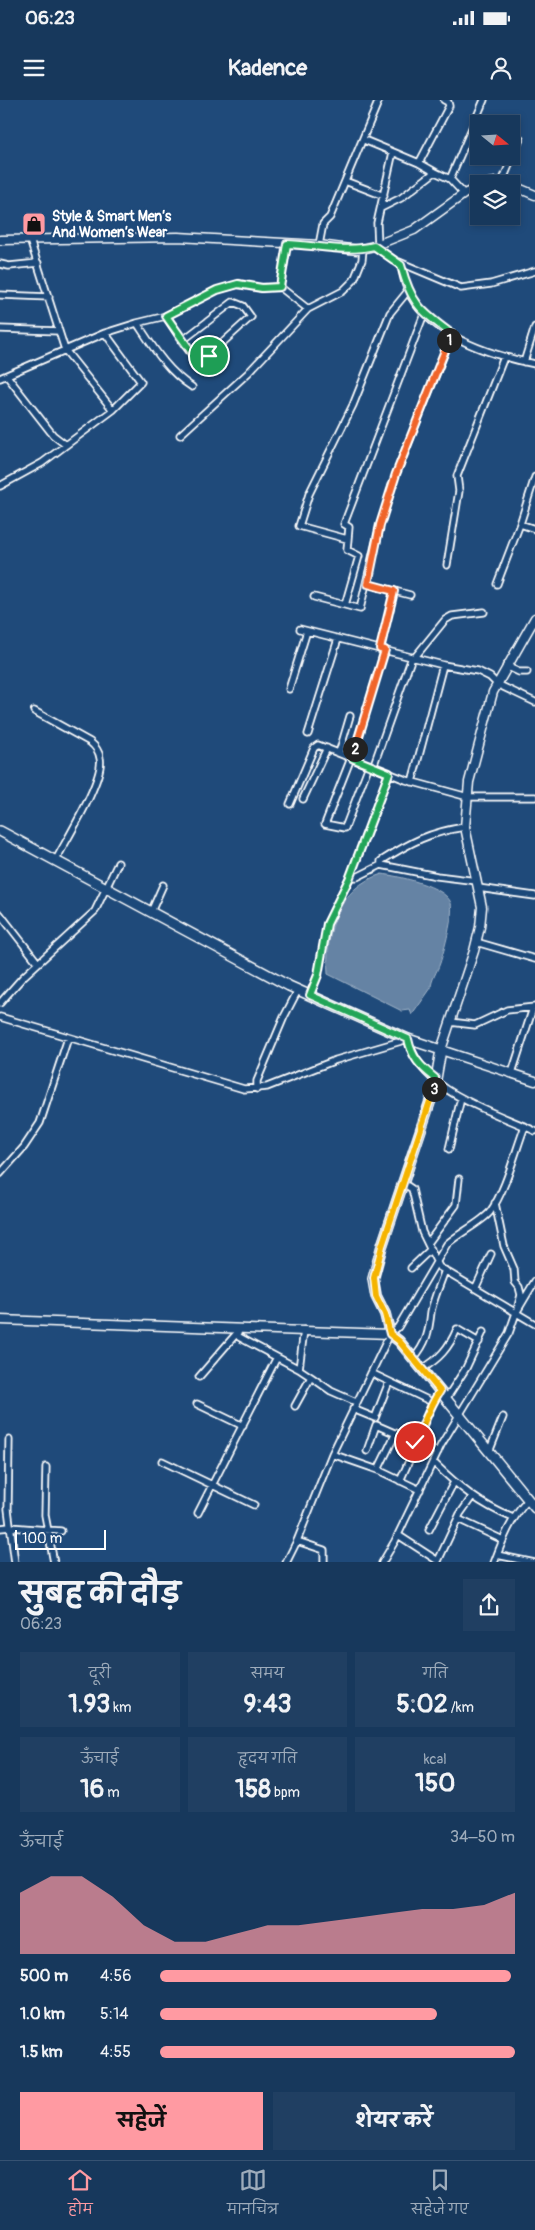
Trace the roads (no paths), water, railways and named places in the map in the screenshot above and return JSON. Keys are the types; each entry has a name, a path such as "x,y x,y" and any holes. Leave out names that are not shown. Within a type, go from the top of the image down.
{"main road":[{"path":"520,189 535,195"},
{"path":"0,240 178,237 318,245 357,250 376,246 414,230 470,191"},
{"path":"535,618 497,684 477,747 465,827 482,907 476,942 441,1050 434,1090 374,1278 376,1296 385,1314 390,1334 413,1358 535,1508"},
{"path":"0,831 298,990 408,1039 535,1081"},
{"path":"0,1320 236,1330 304,1330 390,1334"}],"street":[{"path":"318,245 323,224 330,217 380,100"},
{"path":"419,163 449,106 448,102 444,100"},
{"path":"450,179 484,100"},
{"path":"364,140 419,163 450,179 464,194"},
{"path":"392,152 377,223 376,246 399,262 461,288 490,284 535,271"},
{"path":"381,208 401,198 435,172"},
{"path":"345,181 384,196"},
{"path":"30,240 65,350 112,410"},
{"path":"280,287 287,244"},
{"path":"180,436 248,373 308,309 343,291 354,280 362,260 363,249"},
{"path":"399,262 408,291 424,314 452,334 504,357 535,364"},
{"path":"0,264 9,266 38,263"},
{"path":"0,378 105,333 166,316 217,290 238,284 262,288 280,287 308,309"},
{"path":"347,539 299,526 309,494 353,405 390,313 408,291"},
{"path":"0,295 49,297"},
{"path":"166,316 182,341 200,364 251,317 243,306 233,302 182,341"},
{"path":"345,605 359,556 347,550 349,527 344,524 424,314"},
{"path":"137,323 177,378 192,387"},
{"path":"524,362 535,327"},
{"path":"0,329 59,332"},
{"path":"0,486 42,463 112,410 141,382 105,333"},
{"path":"314,597 360,609 368,584 380,525 396,474 452,334"},
{"path":"447,565 459,491 457,476 504,357"},
{"path":"7,376 54,435 66,445"},
{"path":"497,584 520,524 535,477"},
{"path":"520,524 535,529"},
{"path":"368,584 410,595"},
{"path":"394,591 382,649 352,758 325,824 345,828 414,657 445,620 452,616 484,612"},
{"path":"300,629 443,665 478,671 490,677 497,684 535,702"},
{"path":"289,689 307,631"},
{"path":"308,734 338,639"},
{"path":"412,782 443,665"},
{"path":"506,666 519,672 527,672"},
{"path":"34,710 90,742 97,748 101,759 100,771 91,793 56,860"},
{"path":"339,753 350,716"},
{"path":"290,804 314,748 318,744 412,782 468,797 535,797"},
{"path":"303,799 327,748"},
{"path":"310,995 318,975 327,924 350,877 389,773"},
{"path":"381,865 381,861 436,831 465,827"},
{"path":"0,1003 38,963 95,911 118,863"},
{"path":"350,877 358,877 381,865 535,896"},
{"path":"151,912 163,886"},
{"path":"0,914 38,963"},
{"path":"476,942 535,959"},
{"path":"257,1089 258,1081 281,1024 298,990"},
{"path":"450,1022 476,1025 507,1010 534,1008 512,1073"},
{"path":"0,1017 244,1089 257,1089 336,1060 408,1039 411,1053 416,1062 445,1088 461,1098 535,1131"},
{"path":"0,1174 24,1147 40,1123 68,1038"},
{"path":"449,1149 461,1098"},
{"path":"286,1562 297,1541 332,1454 390,1334 398,1327 447,1244 457,1234 484,1218 495,1203 525,1126"},
{"path":"411,1268 429,1246 456,1205 459,1179"},
{"path":"403,1183 412,1189 415,1209 439,1267 476,1287 535,1324"},
{"path":"382,1562 398,1534 438,1452 509,1333 516,1313 521,1295 519,1287 515,1282 514,1269 504,1246 495,1203"},
{"path":"476,1287 491,1254"},
{"path":"413,1358 426,1338 432,1319 431,1311 445,1270"},
{"path":"516,1313 535,1281"},
{"path":"422,1369 448,1349 457,1329 479,1342"},
{"path":"199,1377 236,1330 239,1337 299,1369 331,1391 356,1402"},
{"path":"299,1369 304,1330"},
{"path":"446,1399 462,1375 483,1332"},
{"path":"198,1513 213,1487 276,1358"},
{"path":"371,1373 432,1402"},
{"path":"295,1406 311,1377"},
{"path":"353,1409 375,1418 389,1382"},
{"path":"400,1481 429,1416 432,1402 440,1391"},
{"path":"197,1404 243,1426"},
{"path":"489,1452 503,1417"},
{"path":"367,1451 376,1425 438,1452"},
{"path":"378,1470 396,1434"},
{"path":"10,1440 8,1509 15,1562"},
{"path":"332,1454 378,1470 420,1490"},
{"path":"162,1461 254,1506"},
{"path":"433,1462 454,1482 486,1507 513,1518"},
{"path":"46,1468 46,1515 54,1562"},
{"path":"429,1530 454,1482"},
{"path":"398,1534 438,1561 458,1519 472,1497"},
{"path":"502,1558 503,1540 513,1518 528,1500"},
{"path":"458,1519 503,1540"},
{"path":"0,1528 61,1531"},
{"path":"297,1541 324,1550 324,1562"},
{"path":"427,1562 430,1555"},
{"path":"494,1562 502,1558 535,1562"}],"water":[{"path":"382,874 431,887 447,897 451,903 450,924 440,963 431,988 412,1015 410,1010 402,1011 328,974 329,942 337,913 355,889 367,880"}],"place":[{"name":"Style & Smart Men’s And Women’s Wear","path":"34,224"}]}
